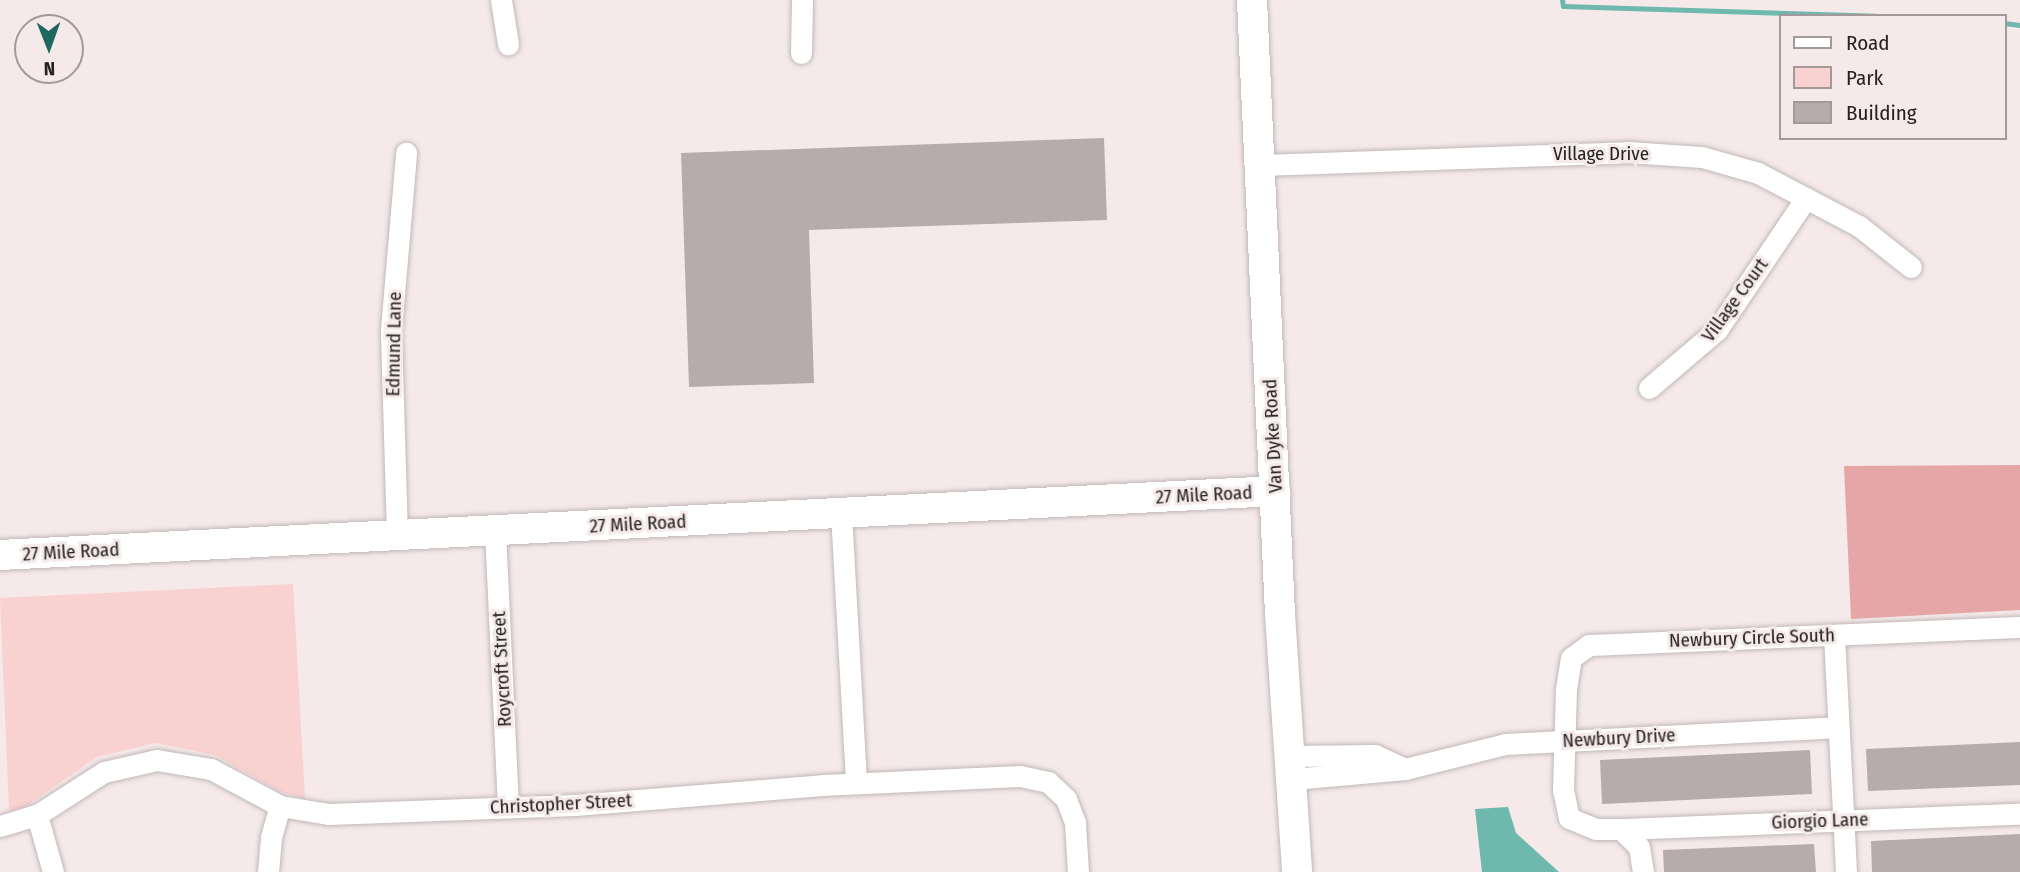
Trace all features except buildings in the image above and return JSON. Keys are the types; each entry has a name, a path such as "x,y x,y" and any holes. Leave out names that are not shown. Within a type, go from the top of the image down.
{"street":[{"path":"501,0 508,44"},
{"path":"802,0 802,53"},
{"name":"Van Dyke Road","path":"1252,0 1262,165 1275,491 1297,872"},
{"name":"Village Drive","path":"1262,165 1628,152 1702,157 1758,173 1806,198 1858,226 1911,267"},
{"name":"Edmund Lane","path":"397,536 391,329 406,153"},
{"name":"Village Court","path":"1649,388 1717,330 1806,198"},
{"name":"27 Mile Road","path":"0,555 1275,491"},
{"path":"841,513 856,783"},
{"name":"Roycroft Street","path":"495,531 508,807"},
{"name":"Newbury Circle South","path":"1620,829 1596,829 1569,818 1563,790 1571,658 1589,645 2020,627"},
{"path":"1834,635 1836,727 1846,872"},
{"name":"Newbury Drive","path":"1291,768 1375,755 1405,769 1505,744 1836,727"},
{"name":"Christopher Street","path":"0,826 37,815 104,772 157,760 211,769 280,806 329,814 508,807 856,783 1020,776 1048,782 1072,810 1078,872"},
{"path":"268,872 271,837 280,806"},
{"name":"Giorgio Lane","path":"1620,829 2020,814"},
{"path":"37,815 53,872"},
{"path":"1620,829 1639,847 1643,872"}],"green space":[{"path":"293,584 305,799 279,791 215,755 155,743 97,757 22,809 9,810 0,598"}],"shaded area":[{"path":"2020,465 2020,610 1851,619 1844,466"}],"water":[{"path":"1508,807 1516,833 1559,872 1482,872 1475,809"}],"waterway":[{"path":"1562,0 1563,6 1813,14"},
{"path":"2006,23 2020,25"}]}
